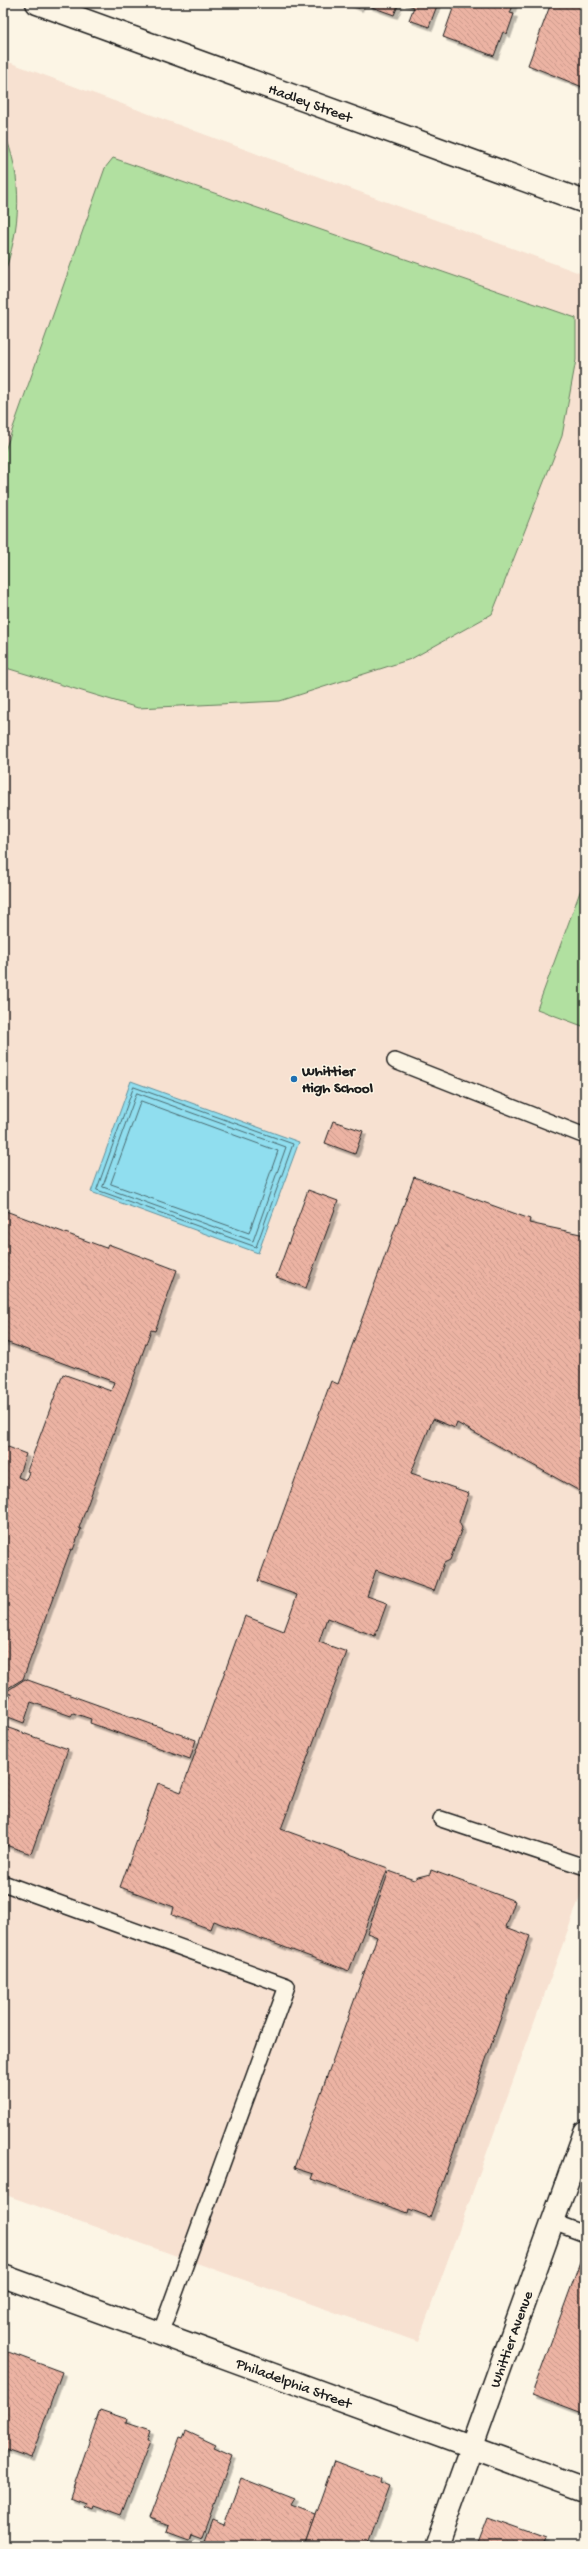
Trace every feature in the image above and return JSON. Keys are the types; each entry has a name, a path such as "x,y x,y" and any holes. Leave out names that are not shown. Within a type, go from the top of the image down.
{"street":[{"name":"Hadley Street","path":"37,3 585,202"},
{"name":"Whittier Avenue","path":"436,2546 585,2132"},
{"name":"Philadelphia Street","path":"3,2276 585,2489"}],"lane":[{"path":"395,1061 585,1136"},
{"path":"441,1819 585,1867"},
{"path":"3,1883 287,1986 160,2334"},
{"path":"553,2222 585,2234"}],"shaded area":[{"name":"Whittier High School","path":"3,60 585,275 585,1883 418,2342 3,2194"}],"green space":[{"path":"3,130 10,148 14,167 18,204 14,240 3,277"},
{"path":"113,158 576,318 576,360 562,436 492,614 411,659 280,701 138,708 3,667 3,456 105,168"},
{"path":"581,889 585,891 585,1027 537,1009"}],"water":[{"path":"131,1081 299,1142 258,1253 91,1192"}],"building":[{"path":"347,3 361,3 359,8"},
{"path":"370,3 399,3 394,15 369,6"},
{"path":"402,3 438,3 429,27 409,20 414,7"},
{"path":"455,3 514,3 510,13 514,14 507,34 503,32 494,56 443,37"},
{"path":"551,3 571,3 585,8 585,88 528,65"},
{"path":"333,1121 363,1131 355,1154 325,1143"},
{"path":"414,1177 530,1219 529,1223 585,1235 585,1494 457,1423 455,1428 433,1419 411,1473 469,1493 459,1522 462,1528 450,1560 444,1563 434,1591 376,1570 367,1596 387,1603 375,1636 327,1618 319,1642 347,1652 281,1829 388,1868 349,1971 213,1921 210,1929 172,1915 174,1907 120,1887 158,1783 181,1792 245,1616 284,1631 297,1595 258,1581 331,1381 338,1384"},
{"path":"308,1190 338,1201 306,1288 276,1277"},
{"path":"3,1210 106,1248 108,1244 177,1270 155,1331 151,1330 79,1528 81,1529 73,1550 71,1549 23,1679 3,1691 3,1445 26,1454 18,1477 26,1480 29,1472 27,1471 63,1374 111,1391 114,1382 3,1341"},
{"path":"25,1679 196,1740 190,1759 90,1723 91,1719 73,1713 71,1716 31,1702 24,1723 3,1715 11,1694 4,1693"},
{"path":"3,1726 68,1749 31,1854 3,1844"},
{"path":"431,1870 515,1901 506,1927 530,1936 430,2217 409,2209 408,2213 311,2179 313,2174 294,2168 377,1937 367,1933 389,1871 414,1880 418,1877 430,1874"},
{"path":"585,2249 585,2414 532,2394"},
{"path":"3,2350 62,2372 31,2458 3,2448"},
{"path":"100,2410 127,2419 126,2423 150,2431 147,2440 150,2441 121,2516 93,2506 92,2509 84,2506 86,2503 70,2497"},
{"path":"186,2431 216,2445 214,2448 232,2456 202,2537 191,2533 189,2539 167,2531 169,2525 150,2518 180,2437 183,2438"},
{"path":"334,2461 381,2479 380,2483 389,2487 367,2546 304,2546"},
{"path":"241,2478 295,2499 291,2506 315,2515 304,2546 217,2546 204,2541 212,2519 224,2524"},
{"path":"487,2517 546,2538 543,2546 476,2546"}],"place":[{"name":"Whittier High School","path":"294,1079"}]}
